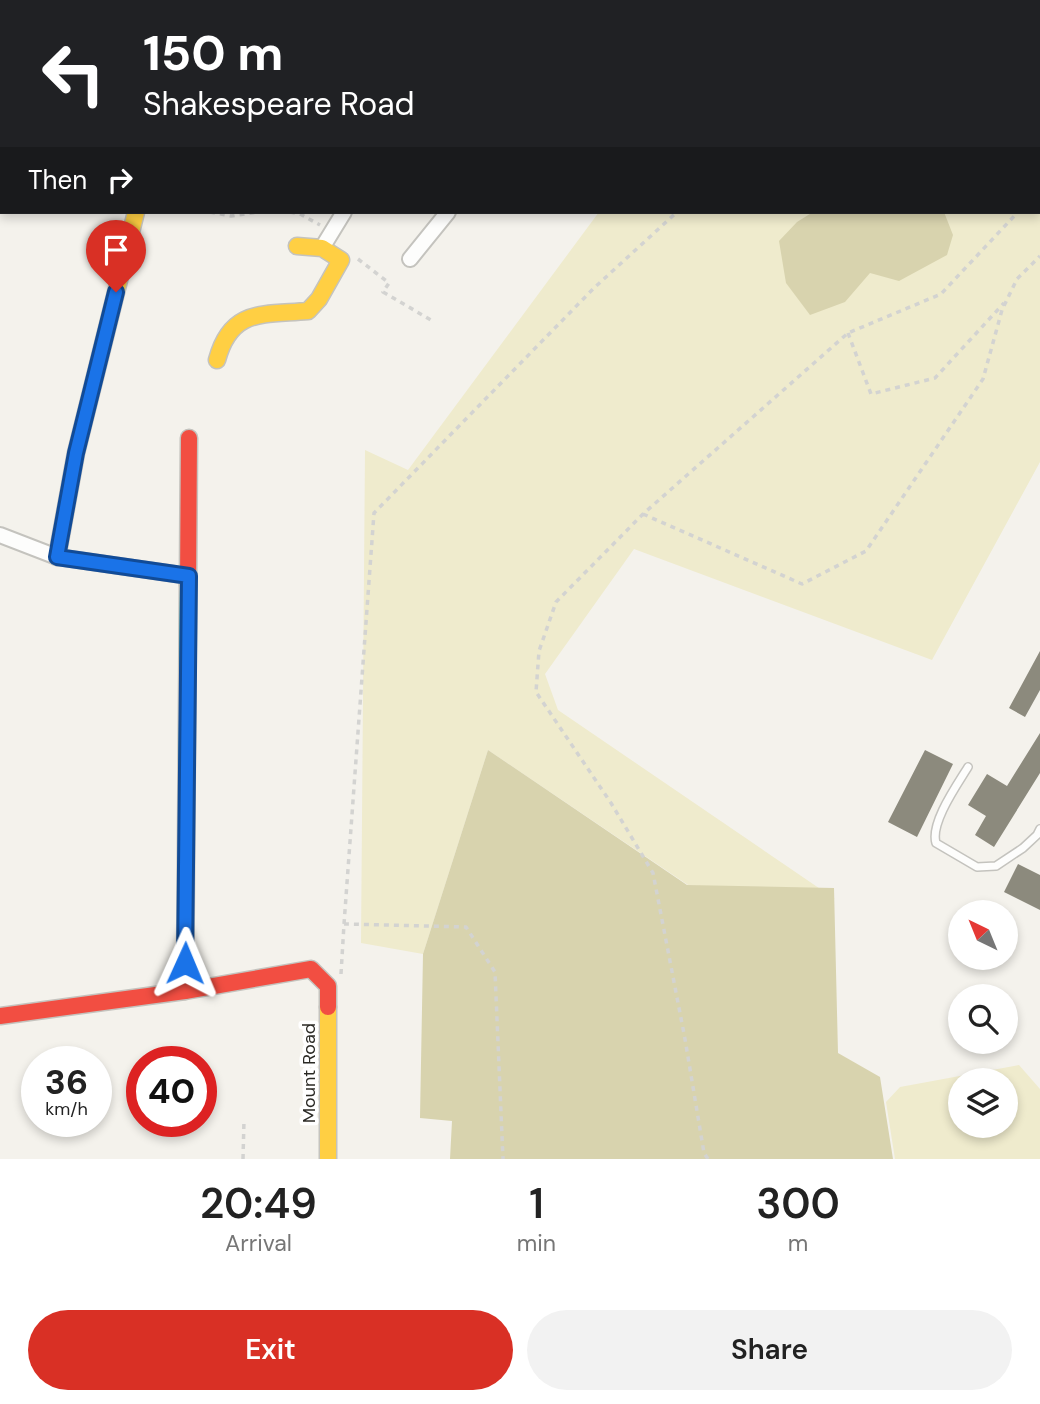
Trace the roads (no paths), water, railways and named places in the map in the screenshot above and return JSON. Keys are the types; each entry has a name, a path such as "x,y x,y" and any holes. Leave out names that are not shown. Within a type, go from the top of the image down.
{"street":[{"path":"57,557 76,453 135,214"},
{"path":"297,246 327,238 343,214"},
{"path":"410,259 446,214"},
{"path":"217,359 224,338 240,322 271,312 308,311 320,299 341,260 327,238"},
{"path":"0,1016 184,991 189,438"},
{"path":"0,535 57,557 189,576"},
{"name":"Mount Road","path":"184,991 311,969 328,986 328,1159"}],"lane":[{"path":"968,767 937,825 933,835 936,843 977,867 996,866 1023,848 1040,829"}]}
